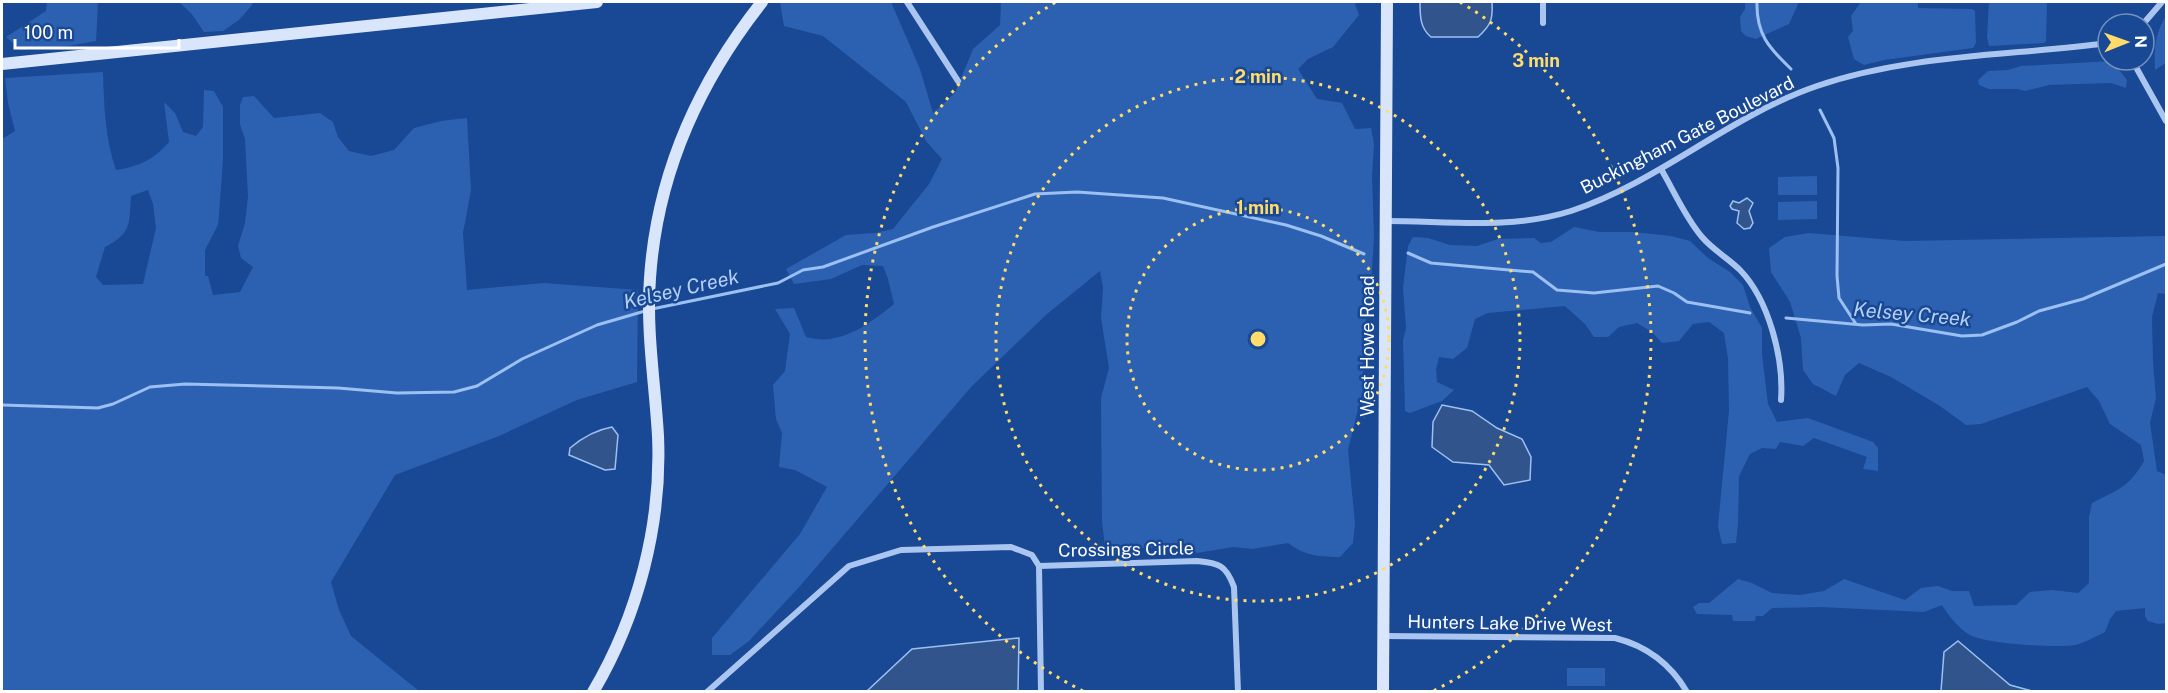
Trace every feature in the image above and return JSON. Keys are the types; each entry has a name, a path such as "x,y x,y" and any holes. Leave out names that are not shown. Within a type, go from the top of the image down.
{"street":[{"path":"2,64 597,2"},
{"path":"593,692 627,621 639,584 656,499 658,439 648,320 652,252 665,184 690,116 717,65 762,2"},
{"path":"907,2 957,81"},
{"name":"West Howe Road","path":"1383,692 1387,2"},
{"path":"1543,2 1543,23"},
{"name":"Buckingham Gate Boulevard","path":"1385,221 1468,224 1536,219 1570,211 1596,201 1661,169 1727,127 1816,86 1855,74 1943,58 2096,44"},
{"path":"2139,72 2166,121"},
{"path":"1661,169 1696,230 1715,250 1742,272 1760,298 1779,357 1781,400"},
{"name":"Crossings Circle","path":"707,692 849,566 901,550 1011,547 1032,555 1039,566 1197,561 1214,563 1223,568 1229,574 1234,587 1238,692"},
{"path":"1039,566 1041,692"},
{"name":"Hunters Lake Drive West","path":"1383,636 1615,638 1641,646 1658,656 1674,671 1687,692"}],"shaded area":[{"path":"47,2 98,2 96,41 21,50 6,37 46,11"},
{"path":"179,2 251,2 253,4 239,20 223,31 204,32 191,13"},
{"path":"780,2 891,2 920,69 933,113 955,93 973,49 1000,25 1001,2 1357,2 1355,4 1359,15 1333,47 1308,59 1298,69 1317,99 1342,103 1355,129 1371,128 1374,144 1372,176 1374,238 1370,300 1363,336 1363,389 1348,450 1355,524 1353,543 1340,557 1313,555 1300,551 1288,543 1252,549 1233,547 1197,553 1183,546 1126,549 1105,546 1102,522 1101,398 1109,368 1101,318 1103,288 1100,271 1047,314 972,386 800,586 749,641 730,655 712,655 712,638 800,534 827,487 795,470 779,467 782,433 776,419 773,385 785,371 790,334 775,309 794,308 806,337 831,339 864,326 894,304 883,266 862,265 831,279 794,284 786,269 846,235 893,229 929,184 942,159 926,141 906,102 823,36 784,26"},
{"path":"1420,2 1492,2 1492,13 1486,29 1478,37 1431,37 1423,26"},
{"path":"1745,2 1797,2 1798,4 1789,24 1756,39 1746,36 1741,31 1740,17 1745,9"},
{"path":"1861,2 1918,2 1918,8 1972,9 1975,11 1976,43 1973,48 1884,60 1864,65 1854,59 1848,37 1853,31 1851,16"},
{"path":"1989,2 2047,2 2046,41 2044,43 1989,46 1987,37"},
{"path":"2166,16 2166,63 2156,69 2156,42"},
{"path":"2096,62 2096,72 2121,72 2127,80 2126,88 2111,83 2049,85 2025,91 1989,89 1979,85 1978,80 1988,71 2008,70 2021,66"},
{"path":"103,72 107,134 116,170 145,161 169,142 164,102 175,113 183,132 196,136 203,127 204,90 214,91 223,107 223,159 218,225 205,250 205,276 208,276 213,295 240,292 253,267 241,258 238,246 245,223 248,197 245,139 240,125 240,105 243,97 254,96 274,118 320,113 333,122 338,137 349,151 371,156 394,150 414,128 441,121 467,118 471,190 463,233 467,290 544,283 638,290 637,382 577,400 499,436 395,475 331,582 339,610 351,636 419,691 2,691 2,139 15,131 5,78","holes":["148,190 153,204 156,228 143,284 103,285 96,277 105,247 125,232 129,221 131,196"]},
{"path":"1817,176 1817,195 1778,195 1778,177"},
{"path":"1747,198 1753,203 1749,211 1753,223 1750,228 1744,229 1737,223 1739,211 1730,206 1733,201 1739,203"},
{"path":"1817,201 1817,219 1778,220 1778,202"},
{"path":"1574,227 1599,232 1633,232 1671,236 1690,241 1708,258 1730,272 1743,285 1750,307 1762,328 1762,354 1768,404 1777,422 1808,418 1873,442 1878,448 1878,471 1863,469 1867,457 1814,438 1803,446 1780,442 1776,449 1762,448 1750,454 1739,476 1736,543 1722,544 1718,526 1729,411 1728,359 1724,333 1709,322 1693,324 1679,341 1662,343 1652,332 1637,323 1619,327 1608,337 1594,337 1585,324 1565,306 1488,313 1475,319 1467,348 1453,359 1439,357 1436,369 1437,382 1454,390 1442,401 1410,413 1405,411 1403,340 1406,328 1403,288 1408,246 1413,237 1428,238 1450,245 1477,246 1498,239 1534,238 1541,243 1551,242"},
{"path":"1809,233 1905,241 2166,236 2166,294 2158,293 2152,317 2156,398 2150,423 2157,471 2166,475 2166,623 2158,624 2148,621 2145,608 2116,611 2105,632 2079,644 2053,646 2005,643 1978,638 1962,629 1942,605 1924,612 1821,607 1772,608 1763,616 1756,616 1755,621 1733,621 1732,615 1697,614 1693,607 1699,603 1709,603 1738,579 1772,593 1800,595 1824,591 1844,579 1905,600 1921,588 1938,586 1952,591 1969,591 1974,606 2016,605 2030,592 2052,590 2078,593 2089,583 2089,517 2092,503 2128,482 2144,461 2141,445 2110,424 2099,401 2087,387 1981,424 1966,425 1940,406 1891,377 1859,363 1845,375 1836,396 1813,384 1803,370 1801,338 1790,302 1771,272 1769,248 1785,237"},
{"path":"1442,405 1472,411 1497,428 1522,439 1531,457 1530,480 1504,485 1489,465 1453,462 1432,447 1433,422"},
{"path":"612,427 618,435 615,469 605,470 569,455 570,448 585,437"},
{"path":"1019,638 1018,691 867,691 912,649"},
{"path":"1958,641 2010,685 2032,691 1941,691 1944,652"},
{"path":"1567,668 1605,668 1605,686 1567,686"}],"waterway":[{"path":"1757,2 1759,23 1765,40 1791,69"},
{"path":"1820,110 1834,138 1838,168 1837,276 1839,298 1856,324"},
{"name":"Kelsey Creek","path":"652,309 778,283 803,270 823,267 933,227 1035,194 1077,192 1163,198 1286,225 1321,236 1364,254"},
{"name":"Kelsey Creek","path":"1408,253 1431,263 1533,272 1557,290 1594,293 1658,286 1687,302 1750,313"},
{"name":"Kelsey Creek","path":"1786,318 1863,325 1891,324 1962,336 1982,335 2039,311 2083,299 2166,264"},
{"name":"Kelsey Creek","path":"2,405 98,408 113,404 150,387 185,384 338,388 397,393 454,392 477,386 522,359 597,325 645,311"}]}
